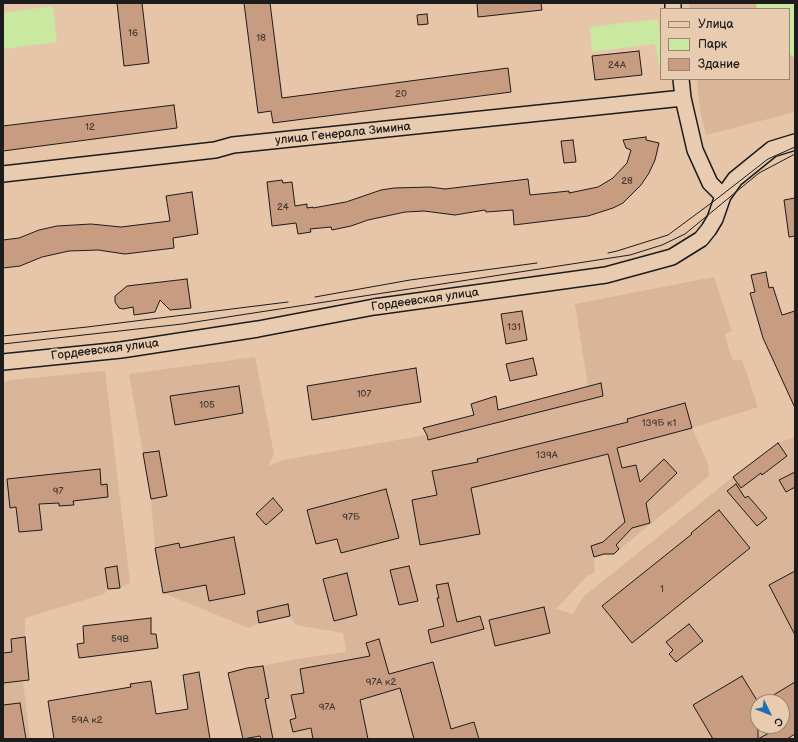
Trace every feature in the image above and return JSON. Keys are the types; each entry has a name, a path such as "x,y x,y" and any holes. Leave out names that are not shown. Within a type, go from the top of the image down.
{"street":[{"path":"681,80 683,98 695,150 710,183 723,196"},
{"name":"улица Генерала Зимина","path":"3,174 215,150 234,145 683,98"},
{"name":"Гордеевская улица","path":"3,362 121,350 258,329 374,306 606,275 672,257 701,239 715,219 723,196 735,180 772,149 795,142"}],"shaded area":[{"path":"689,3 795,3 795,112 706,135 700,110 697,80 790,80 790,8 689,8"},
{"path":"714,277 732,331 725,334 730,353 733,360 742,360 758,407 692,428 708,464 709,476 614,554 604,554 594,557 595,572 587,576 556,609 573,614 583,597 733,477 778,443 795,437 795,734 787,739 261,739 247,668 346,652 343,633 296,625 290,616 259,623 249,628 163,593 155,548 151,499 129,374 255,357 274,454 268,466 283,460 426,435 423,428 473,415 471,404 496,396 498,410 588,387 575,304"},
{"path":"105,371 130,583 120,588 108,589 104,594 25,618 25,637 29,680 23,681 30,739 3,739 3,383 10,380"}],"green space":[{"path":"756,3 795,3 795,58 790,55 790,8 757,8"},
{"path":"53,6 57,42 3,49 3,13"},
{"path":"658,19 660,36 660,71 655,44 592,52 590,27"}],"building":[{"path":"117,3 142,3 149,63 124,66"},
{"path":"244,3 270,3 282,98 508,68 511,92 273,123 271,111 258,113"},
{"path":"477,3 541,3 542,10 478,17"},
{"path":"427,14 428,24 418,25 417,15"},
{"path":"639,51 642,75 595,80 592,56"},
{"path":"174,105 177,128 3,151 3,126"},
{"path":"646,137 646,140 659,143 655,160 641,185 623,203 613,208 588,216 514,225 513,210 486,212 485,210 455,215 424,211 405,212 332,230 331,227 310,229 311,232 298,234 296,223 272,226 267,182 282,180 283,183 292,182 295,206 307,204 307,208 346,202 381,190 394,188 430,187 445,189 528,179 530,195 569,191 569,193 598,187 613,178 627,163 631,150 626,148 623,140"},
{"path":"573,140 576,162 564,163 561,141"},
{"path":"192,192 198,234 173,238 174,248 125,254 98,250 69,251 42,257 20,266 3,268 3,240 19,238 39,230 57,226 91,224 121,227 170,221 166,196"},
{"path":"795,198 795,236 789,237 784,200"},
{"path":"766,272 769,288 773,287 782,315 795,311 795,408 763,338 750,293 755,292 751,275"},
{"path":"187,279 191,308 170,310 160,300 155,312 134,315 133,307 123,309 119,308 115,302 115,296 127,286"},
{"path":"522,311 527,340 506,344 501,314"},
{"path":"533,358 537,375 510,381 506,364"},
{"path":"416,368 421,402 312,420 307,386"},
{"path":"601,383 603,396 428,440 423,428 474,415 471,404 496,396 498,410"},
{"path":"239,386 243,413 175,425 170,396"},
{"path":"685,403 692,428 617,448 622,468 636,465 640,482 664,459 677,473 646,503 650,523 632,528 616,545 619,549 614,554 604,554 594,557 591,546 603,542 625,522 608,454 471,488 480,534 420,545 412,500 437,495 432,471 478,462 477,459 628,422 627,419"},
{"path":"778,443 787,456 762,475 761,473 741,488 733,477"},
{"path":"159,451 167,496 151,499 143,453"},
{"path":"100,469 101,485 107,484 108,497 73,501 74,505 59,506 59,503 39,504 42,530 19,532 16,507 10,508 7,479"},
{"path":"795,472 795,487 786,492 779,480"},
{"path":"736,484 745,498 748,496 767,518 757,526 727,491"},
{"path":"386,489 399,538 341,553 337,539 316,544 307,510"},
{"path":"273,498 283,510 266,525 256,514"},
{"path":"719,510 750,548 632,643 602,606 692,534 691,533"},
{"path":"234,537 245,594 209,601 206,585 163,593 155,548 179,543 180,548"},
{"path":"117,566 120,588 108,589 105,568"},
{"path":"409,566 418,601 399,605 390,570"},
{"path":"795,571 795,635 769,585"},
{"path":"347,573 357,615 334,621 323,579"},
{"path":"448,583 457,622 480,616 484,629 431,643 428,630 444,626 437,598 439,598 436,585"},
{"path":"288,604 290,616 259,623 257,611"},
{"path":"544,607 550,633 495,646 489,620"},
{"path":"151,618 151,634 156,634 158,648 79,658 77,644 84,643 83,626"},
{"path":"689,624 703,641 676,662 669,654 673,650 666,642"},
{"path":"25,637 29,680 3,683 3,653 12,652 11,639"},
{"path":"379,639 389,674 433,662 451,729 474,722 479,739 414,739 400,688 360,700 368,739 313,739 311,728 293,732 290,720 296,718 291,695 304,693 300,669 370,656 366,643"},
{"path":"263,666 269,698 265,699 273,739 261,739 260,736 243,739 228,673"},
{"path":"199,672 210,739 54,739 48,701 131,687 130,684 151,681 156,714 188,709 183,675"},
{"path":"742,676 753,694 750,694 750,734 758,734 758,739 713,739 693,705"},
{"path":"795,682 795,734 787,739 758,739 767,734 790,734 790,694 775,694"},
{"path":"20,703 26,739 3,739 3,705"}],"tram line":[{"path":"608,253 668,235 768,159 795,147"},
{"path":"3,344 182,324 630,255 662,245 685,234 759,173 795,154"},
{"path":"315,297 410,280 537,263"},
{"path":"3,336 288,302"}]}
